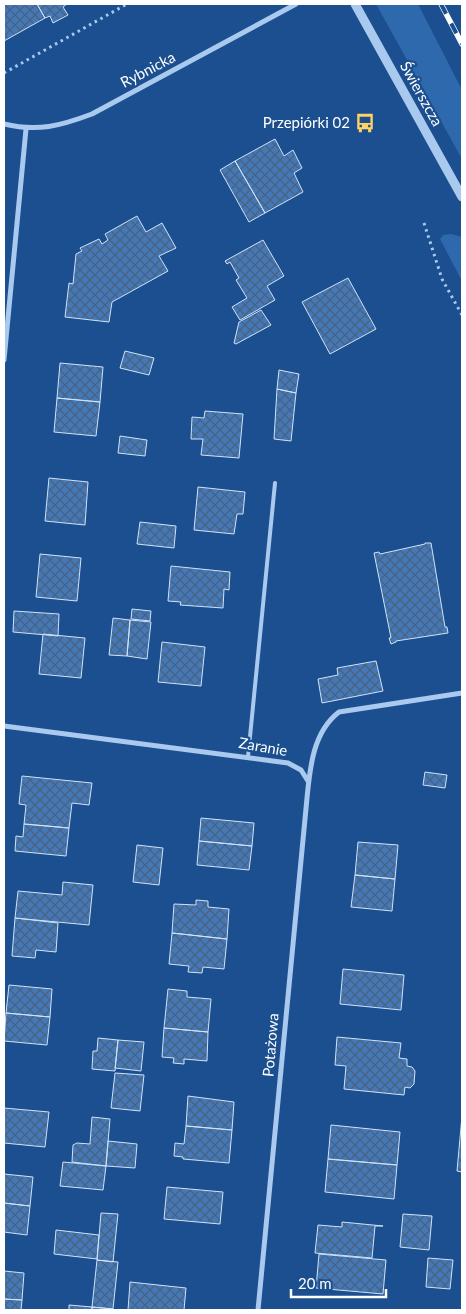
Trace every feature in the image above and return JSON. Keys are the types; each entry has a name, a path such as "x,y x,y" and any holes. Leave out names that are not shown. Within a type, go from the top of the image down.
{"street":[{"name":"Rybnicka","path":"4,124 26,128 61,125 92,114 296,4"},
{"name":"Świerszcza","path":"355,4 462,196"},
{"path":"4,360 26,128"},
{"path":"308,781 317,740 328,720 339,712 462,693"},
{"name":"Zaranie","path":"4,726 288,763 301,770 308,781"},
{"name":"Potażowa","path":"258,1310 308,781"}],"lane":[{"path":"248,757 275,483"}],"path":[{"path":"4,73 127,4"},
{"path":"424,224 442,279 462,315"}],"shaded area":[{"path":"376,4 418,4 462,90 462,159"},
{"path":"451,234 462,237 462,281 440,239 443,235"}],"building":[{"path":"4,4 37,4 45,18 4,41"},
{"path":"37,4 67,4 63,7 68,15 53,23 50,16 45,18"},
{"path":"275,139 284,156 293,150 302,168 294,173 303,192 265,213 235,161"},
{"path":"235,161 265,213 249,222 220,170"},
{"path":"137,216 146,232 162,223 176,248 159,256 168,271 112,302 109,322 65,317 69,283 73,284 76,254 82,251 80,248 99,239 102,244 108,240 105,234"},
{"path":"263,240 284,276 267,286 275,300 240,320 232,307 247,298 236,280 239,278 230,262 227,264 225,261"},
{"path":"348,278 376,329 330,354 302,302"},
{"path":"261,310 271,325 236,344 234,343 239,322"},
{"path":"125,351 154,358 149,375 120,368"},
{"path":"60,363 103,367 100,402 57,398"},
{"path":"279,370 299,374 296,393 277,389"},
{"path":"277,389 296,393 291,441 274,439"},
{"path":"57,398 100,402 96,436 54,432"},
{"path":"205,411 243,414 239,458 201,455 203,439 191,439 192,417 204,418"},
{"path":"120,436 147,440 145,456 118,453"},
{"path":"49,478 88,482 85,525 45,521"},
{"path":"198,487 245,492 243,514 237,514 234,534 194,530"},
{"path":"140,522 176,526 174,548 137,544"},
{"path":"431,543 445,627 447,627 448,633 396,641 391,644 374,553 379,552 380,554"},
{"path":"40,554 81,558 77,601 36,597"},
{"path":"171,566 230,572 229,590 224,589 223,608 180,605 181,602 168,601"},
{"path":"132,609 151,611 150,621 131,619"},
{"path":"14,611 59,614 58,636 13,632"},
{"path":"113,618 130,620 127,656 109,655"},
{"path":"130,620 151,622 147,659 127,656"},
{"path":"43,634 85,638 81,678 39,674"},
{"path":"162,642 205,647 201,686 158,682"},
{"path":"376,661 383,691 322,703 318,679 338,675 337,668"},
{"path":"425,772 447,775 445,788 423,785"},
{"path":"22,776 92,783 89,805 72,803 69,828 24,824 26,805 19,804"},
{"path":"201,818 254,823 252,846 199,841"},
{"path":"24,824 69,828 66,856 15,851 16,836 23,837"},
{"path":"199,841 252,846 249,870 197,865"},
{"path":"358,842 398,845 395,879 355,875"},
{"path":"137,845 163,848 159,885 133,882"},
{"path":"355,875 395,879 392,911 351,907"},
{"path":"63,882 93,885 89,925 15,918 18,891 62,895"},
{"path":"196,900 208,901 208,907 229,909 227,939 172,933 174,904 196,905"},
{"path":"15,918 58,923 56,952 36,950 35,958 12,956"},
{"path":"172,933 227,939 224,969 203,967 202,973 188,972 189,966 169,964"},
{"path":"343,969 404,975 401,1010 340,1004"},
{"path":"9,985 52,989 50,1017 6,1013"},
{"path":"168,989 187,991 187,997 211,999 208,1032 164,1028"},
{"path":"6,1013 50,1017 47,1045 4,1041"},
{"path":"164,1028 208,1032 207,1061 184,1059 184,1064 173,1063 174,1058 162,1057"},
{"path":"337,1037 401,1043 399,1058 407,1059 407,1066 412,1067 415,1071 414,1084 410,1088 405,1087 404,1095 344,1089 346,1066 335,1065"},
{"path":"98,1038 118,1040 115,1071 92,1069 93,1051 97,1051"},
{"path":"118,1040 144,1042 141,1071 115,1068"},
{"path":"115,1073 144,1075 140,1111 111,1108"},
{"path":"188,1096 234,1102 232,1130 186,1126"},
{"path":"4,1108 49,1112 45,1147 4,1143"},
{"path":"462,1116 462,1172 457,1171"},
{"path":"92,1117 110,1119 106,1166 72,1162 73,1145 77,1143 90,1144"},
{"path":"331,1125 400,1132 397,1165 328,1159"},
{"path":"186,1126 232,1130 229,1163 183,1159 183,1157 174,1156 175,1143 184,1144"},
{"path":"108,1141 137,1144 135,1168 106,1166"},
{"path":"328,1159 397,1165 394,1199 325,1192"},
{"path":"63,1162 106,1166 103,1190 60,1186"},
{"path":"4,1174 33,1177 30,1206 4,1203"},
{"path":"167,1187 223,1192 220,1224 164,1219"},
{"path":"4,1203 30,1206 27,1235 4,1232"},
{"path":"101,1213 118,1214 113,1262 97,1260"},
{"path":"403,1214 432,1216 429,1250 400,1247"},
{"path":"342,1222 383,1226 375,1226 372,1258 315,1253 318,1225 342,1227"},
{"path":"56,1230 99,1235 97,1259 54,1254"},
{"path":"319,1254 386,1260 383,1294 316,1288"},
{"path":"428,1258 453,1260 450,1289 426,1287"},
{"path":"97,1260 118,1262 113,1309 92,1307"},
{"path":"4,1271 24,1273 22,1300 4,1299"},
{"path":"130,1282 186,1288 184,1310 128,1310"},
{"path":"4,1299 22,1300 21,1310 4,1310"},
{"path":"69,1305 92,1307 92,1310 69,1310"},
{"path":"92,1307 113,1309 113,1310 92,1310"}],"railway":[{"path":"441,4 462,44"}],"place":[{"name":"Przepiórki 02","path":"365,123"}]}
